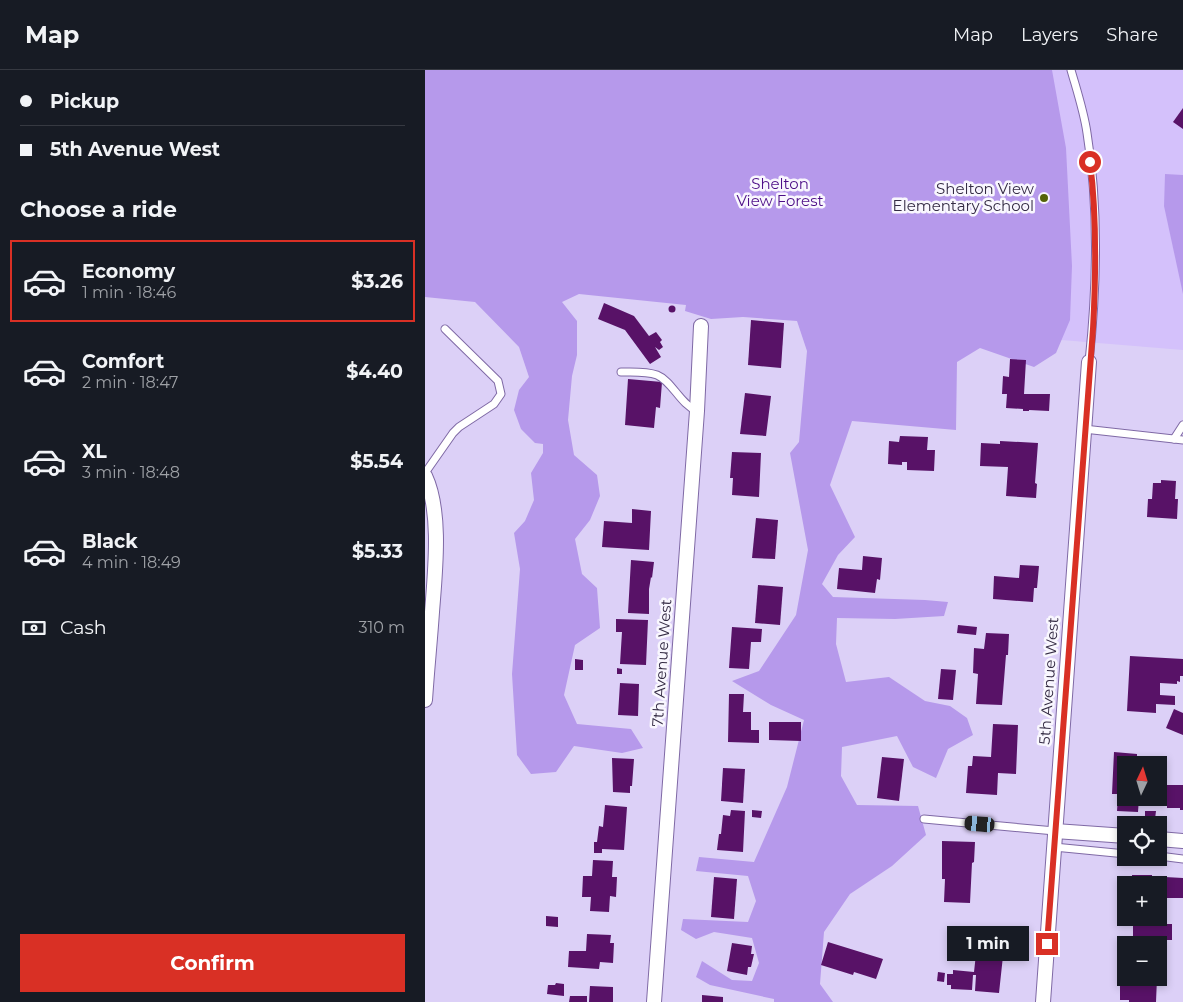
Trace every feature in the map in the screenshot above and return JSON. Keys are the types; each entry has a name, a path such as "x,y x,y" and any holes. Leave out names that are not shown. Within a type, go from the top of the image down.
{"street":[{"name":"7th Avenue West","path":"654,1002 697,411 701,326"},
{"name":"5th Avenue West","path":"1043,1002 1089,362"},
{"path":"425,474 435,518 435,570 425,700"},
{"path":"1055,831 1117,835"},
{"path":"1167,840 1183,841"}],"lane":[{"path":"1071,70 1087,132 1094,192 1095,291 1089,362"},
{"path":"425,474 453,433 494,404 501,394 498,382 445,330"},
{"path":"621,372 657,375 664,380 686,405 697,411"},
{"path":"1174,439 1183,425"},
{"path":"1084,429 1183,440"},
{"path":"924,819 1055,831"},
{"path":"1054,847 1117,853"},
{"path":"1167,857 1183,859"}],"shaded area":[{"name":"Shelton View Elementary School","path":"916,70 1183,70 1183,350 894,326"}],"green space":[{"name":"Shelton View Forest","path":"425,70 1052,70 1066,148 1072,266 1070,320 1056,353 1034,367 980,348 957,362 956,430 852,421 830,485 855,537 838,555 822,584 833,597 948,602 944,616 895,619 837,618 836,644 846,682 889,677 925,701 950,706 967,718 973,735 948,749 936,778 913,767 897,736 842,747 841,776 857,805 918,806 926,835 892,866 850,894 824,932 820,984 833,1002 774,1002 774,999 710,985 696,977 702,961 732,980 752,981 759,963 752,938 714,932 696,939 681,930 683,919 748,922 756,901 748,876 696,871 699,857 754,862 787,787 804,720 771,705 732,681 759,671 796,615 808,550 790,453 799,442 807,351 797,321 743,317 711,319 685,311 686,305 579,294 562,302 577,321 577,355 572,376 568,420 574,455 597,475 600,496 590,520 575,539 582,574 597,588 600,628 575,645 564,695 577,724 631,729 643,748 622,753 574,746 556,772 531,774 517,755 512,674 520,569 514,533 525,521 534,500 531,473 543,453 543,444 535,443 521,429 514,410 519,390 529,377 519,347 475,302 425,297"},
{"path":"1165,174 1183,175 1183,294 1164,206"}],"building":[{"path":"1183,108 1183,129 1173,122"},
{"path":"604,303 634,316 649,336 656,332 662,340 660,342 663,347 659,350 655,347 661,357 650,364 625,330 598,319"},
{"path":"672,305 676,309 672,313 668,309"},
{"path":"751,320 784,323 781,368 748,365"},
{"path":"1010,359 1026,360 1024,394 1050,394 1049,411 1023,411 1023,409 1006,408 1007,394 1002,394 1003,376 1009,377"},
{"path":"628,379 662,382 660,408 656,407 654,428 625,425"},
{"path":"745,393 771,396 766,436 740,434"},
{"path":"900,436 928,437 927,450 935,450 934,471 907,470 907,462 902,462 902,465 888,464 889,441 899,442"},
{"path":"1000,441 1038,443 1035,483 1037,484 1036,498 1006,496 1008,467 980,466 981,443 1000,444"},
{"path":"732,452 761,453 759,497 732,495 733,478 730,478"},
{"path":"1161,480 1176,481 1175,499 1178,499 1177,519 1147,517 1148,499 1152,499 1153,483 1161,483"},
{"path":"632,509 651,511 649,550 602,547 604,521 632,523"},
{"path":"756,518 778,520 775,559 752,558"},
{"path":"863,556 882,558 880,580 877,579 875,593 837,589 839,568 862,570"},
{"path":"631,560 654,562 649,589 649,614 628,613"},
{"path":"1020,565 1039,566 1037,588 1034,588 1033,602 993,599 994,576 1019,578"},
{"path":"758,585 783,587 780,625 755,623"},
{"path":"616,619 648,620 646,665 620,664 622,632 616,632"},
{"path":"958,625 977,627 976,635 957,633"},
{"path":"732,627 762,629 761,642 751,642 749,669 729,668"},
{"path":"986,633 1009,634 1002,705 976,704 978,674 973,673 974,648 984,649"},
{"path":"1130,656 1183,659 1183,676 1180,676 1180,682 1177,681 1177,684 1160,683 1160,695 1175,696 1175,705 1156,704 1156,713 1127,711"},
{"path":"575,659 583,660 583,670 575,670"},
{"path":"617,668 622,669 622,674 617,674"},
{"path":"941,669 956,670 953,700 938,699"},
{"path":"620,683 639,684 638,716 618,715"},
{"path":"729,694 744,694 743,712 751,712 751,730 759,730 759,743 728,742"},
{"path":"1174,709 1183,713 1183,735 1166,728"},
{"path":"769,722 801,722 801,741 769,740"},
{"path":"993,724 1018,725 1016,774 998,773 997,795 966,793 968,766 972,766 973,756 991,757"},
{"path":"1114,752 1137,754 1137,756 1117,756 1117,794 1112,794"},
{"path":"882,757 904,759 899,801 877,798"},
{"path":"612,758 634,759 630,793 613,792"},
{"path":"723,768 745,769 743,803 721,801"},
{"path":"1167,785 1183,785 1183,810 1180,810 1180,808 1167,808"},
{"path":"605,805 627,807 624,850 602,849 602,853 594,853 594,842 597,842 599,826 603,827"},
{"path":"1117,806 1138,806 1138,812 1117,811"},
{"path":"731,810 745,811 743,852 717,850 723,815 730,816"},
{"path":"752,810 762,811 761,818 752,817"},
{"path":"1145,811 1156,811 1155,816 1145,816"},
{"path":"942,841 975,842 970,903 944,902 945,879 942,879"},
{"path":"593,860 613,861 612,877 617,877 616,897 610,896 609,912 590,911 591,897 582,897 583,876 592,876"},
{"path":"1132,875 1152,875 1152,876"},
{"path":"714,877 737,879 734,919 711,917"},
{"path":"1167,877 1183,878 1183,898 1167,898"},
{"path":"546,916 558,917 558,927 546,926"},
{"path":"1167,924 1172,924 1172,940 1167,940 1167,936 1133,936 1133,926 1167,926"},
{"path":"587,934 611,935 610,943 614,943 613,963 600,962 599,969 568,967 569,951 586,951"},
{"path":"828,942 883,959 876,979 854,972 853,975 821,965"},
{"path":"732,943 752,946 751,954 754,954 751,967 748,967 747,975 727,971"},
{"path":"976,954 1003,956 999,993 975,991 976,975 973,975 972,990 951,989 951,985 947,985 947,974 953,974 953,970 974,972"},
{"path":"938,972 945,973 944,982 937,981"},
{"path":"556,983 564,984 564,996 547,994 548,985 555,985"},
{"path":"590,986 613,987 613,1002 589,1002"},
{"path":"1120,986 1157,986 1156,1002 1120,1000"},
{"path":"702,995 723,997 723,1002 702,1002"},
{"path":"570,996 587,996 587,1002 569,1002"}],"place":[{"name":"Shelton View Elementary School","path":"1044,198"}],"route":[{"path":"1047,944 1085,412 1093,329 1095,291 1094,192 1090,162"}]}
